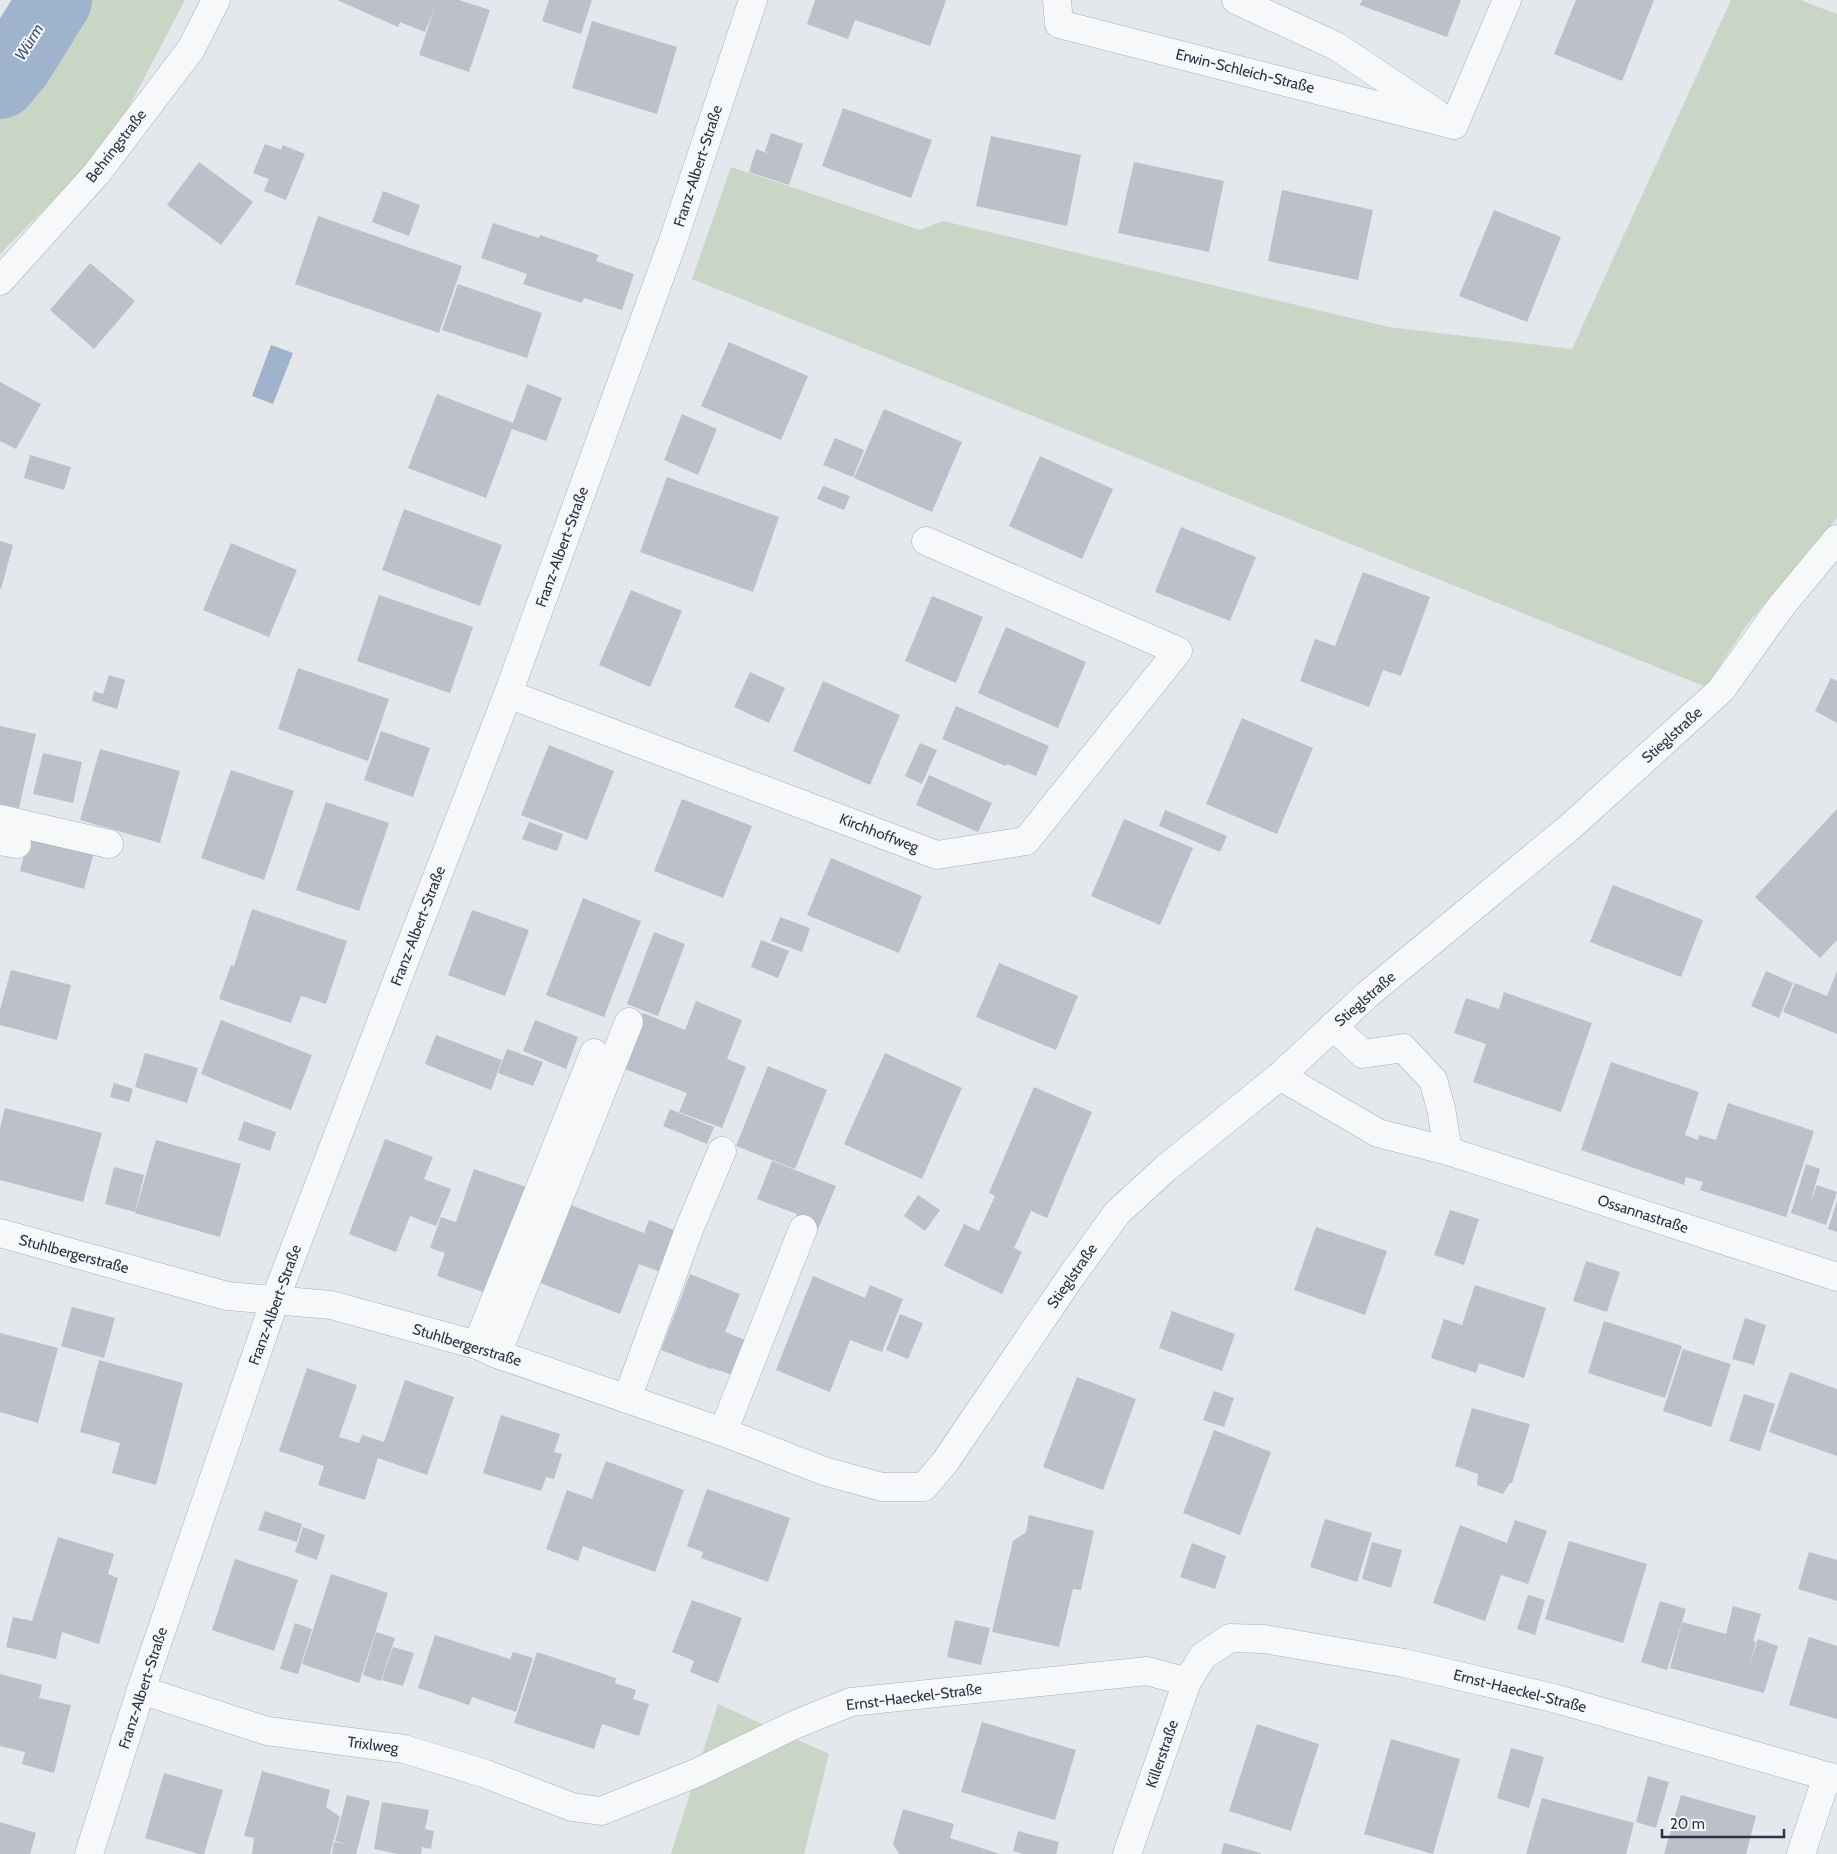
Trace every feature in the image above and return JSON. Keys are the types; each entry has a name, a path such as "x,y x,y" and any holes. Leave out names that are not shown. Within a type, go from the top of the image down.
{"street":[{"name":"Behringstraße","path":"0,281 97,173 115,150 191,49 216,0"},
{"name":"Franz-Albert-Straße","path":"89,1854 141,1690 275,1300 508,694 673,242 753,0"},
{"name":"Erwin-Schleich-Straße","path":"1057,0 1059,24 1454,125"},
{"path":"1236,0 1336,46 1454,125 1507,0"},
{"name":"Stieglstraße","path":"924,1487 945,1462 1117,1212 1166,1168 1280,1076 1368,994 1570,827 1721,690 1782,605 1837,538"},
{"name":"Kirchhoffweg","path":"508,694 937,855 1026,841 1178,651 926,541"},
{"path":"0,819 109,844"},
{"path":"487,1349 629,1022"},
{"path":"1333,1026 1363,1054 1402,1048 1433,1080 1448,1151"},
{"path":"487,1349 594,1053"},
{"name":"Ossannastraße","path":"1280,1076 1378,1133 1448,1151 1837,1277"},
{"path":"627,1399 690,1227 722,1151"},
{"path":"723,1432 803,1228"},
{"name":"Stuhlbergerstraße","path":"0,1233 227,1296 331,1305 487,1349 723,1432 824,1471 882,1487 924,1487"},
{"name":"Ernst-Haeckel-Straße","path":"1203,1656 1230,1638 1264,1639 1404,1663 1557,1699 1832,1777"},
{"name":"Killerstraße","path":"1127,1854 1187,1682 1203,1656"},
{"name":"Ernst-Haeckel-Straße","path":"602,1811 696,1772 794,1725 851,1702 1146,1671 1187,1682"},
{"name":"Trixlweg","path":"141,1690 267,1731 404,1749 483,1773 572,1806 602,1811"},
{"path":"1801,1854 1832,1777"}],"green space":[{"path":"79,0 185,0 111,141 0,254 0,116 41,67"},
{"path":"1731,0 1800,0 1837,14 1837,518 1746,626 1706,687 692,279 731,167 920,230 943,221 1389,327 1572,349"},
{"path":"718,1704 829,1754 804,1854 671,1854"}],"water":[{"path":"271,345 293,353 273,404 252,396"}],"building":[{"path":"337,0 459,0 490,10 469,72 419,55 435,7 425,32 400,22 398,27"},
{"path":"549,0 592,0 581,34 542,21"},
{"path":"815,0 946,0 930,46 855,20 848,39 807,24"},
{"path":"1362,0 1461,0 1447,37 1360,5"},
{"path":"1576,0 1654,0 1622,81 1554,54"},
{"path":"592,21 677,47 657,114 572,88"},
{"path":"843,108 932,140 911,198 822,166"},
{"path":"771,133 803,144 789,185 749,172 756,149 771,154 765,151"},
{"path":"991,136 1081,155 1067,226 976,206"},
{"path":"265,144 281,150 283,145 305,154 286,200 264,191 269,179 253,173"},
{"path":"199,162 253,202 221,245 167,205"},
{"path":"1134,162 1224,181 1209,252 1118,233"},
{"path":"1282,190 1373,210 1358,280 1268,261"},
{"path":"383,191 420,205 409,236 372,222"},
{"path":"1494,210 1561,237 1527,322 1459,296"},
{"path":"318,216 462,266 439,333 295,284"},
{"path":"493,223 539,238 540,235 599,255 596,261 634,274 622,310 584,298 582,303 523,284 527,274 481,258"},
{"path":"90,263 135,301 94,349 50,310"},
{"path":"458,284 542,313 527,358 442,330"},
{"path":"729,342 808,376 781,440 701,406"},
{"path":"0,382 41,404 16,449 0,441"},
{"path":"527,384 562,398 546,441 512,429 486,498 408,468 437,394 513,423"},
{"path":"884,409 962,442 932,512 854,478"},
{"path":"682,414 717,429 698,475 664,460"},
{"path":"835,438 864,450 853,477 823,465"},
{"path":"30,455 71,467 64,490 24,478"},
{"path":"1040,456 1113,489 1082,559 1009,526"},
{"path":"667,477 779,517 753,592 640,552"},
{"path":"823,486 850,496 844,510 817,499"},
{"path":"404,509 502,545 480,606 382,570"},
{"path":"1181,527 1256,557 1230,621 1155,592"},
{"path":"0,541 13,545 1,589 0,589"},
{"path":"231,543 297,570 269,637 203,610"},
{"path":"1363,572 1430,597 1401,676 1383,670 1369,707 1300,681 1315,639 1335,646"},
{"path":"631,590 682,611 650,687 599,665"},
{"path":"379,595 473,627 450,693 357,661"},
{"path":"932,596 983,617 956,683 905,661"},
{"path":"1006,627 1086,662 1058,728 978,693"},
{"path":"298,668 389,699 368,761 278,729"},
{"path":"750,672 785,688 769,723 734,707"},
{"path":"109,675 125,680 117,709 92,701 94,691 103,694"},
{"path":"1831,678 1837,681 1837,723 1815,711"},
{"path":"823,681 900,715 870,785 793,751"},
{"path":"956,706 1049,746 1036,776 1007,764 1006,766 942,739"},
{"path":"1242,718 1313,748 1277,834 1206,804"},
{"path":"0,726 36,734 19,808 0,804"},
{"path":"381,731 430,748 413,797 364,780"},
{"path":"920,743 937,750 922,784 905,776"},
{"path":"549,745 614,771 587,840 521,815"},
{"path":"100,749 180,771 160,843 80,820"},
{"path":"43,753 82,762 73,803 33,794"},
{"path":"231,770 294,791 264,880 201,858"},
{"path":"929,775 992,803 978,832 916,805"},
{"path":"682,799 752,826 723,898 654,871"},
{"path":"326,802 389,823 359,911 296,890"},
{"path":"1837,809 1837,940 1820,958 1755,897"},
{"path":"1165,810 1227,836 1220,852 1159,826"},
{"path":"1124,819 1193,848 1160,925 1091,896"},
{"path":"529,822 563,834 557,851 522,839"},
{"path":"29,835 94,852 84,889 20,871"},
{"path":"831,858 922,896 899,953 807,915"},
{"path":"1613,885 1703,920 1681,977 1590,942"},
{"path":"583,898 641,921 604,1017 546,995"},
{"path":"252,909 347,941 326,1004 301,996 291,1023 219,999 231,965 234,966"},
{"path":"472,910 529,930 505,996 448,975"},
{"path":"780,917 810,928 802,952 771,941"},
{"path":"654,932 685,944 658,1016 627,1004"},
{"path":"761,940 789,951 778,978 751,967"},
{"path":"999,963 1078,996 1056,1050 976,1017"},
{"path":"11,970 71,985 57,1040 0,1025 0,1010"},
{"path":"1766,971 1793,983 1779,1018 1751,1006"},
{"path":"1837,971 1837,1034 1783,1012 1795,983 1827,996"},
{"path":"1504,992 1592,1023 1561,1112 1473,1082 1486,1044 1454,1033 1466,998 1499,1009"},
{"path":"696,1001 742,1020 727,1059 746,1067 722,1128 679,1112 687,1093 622,1068 643,1013 685,1030"},
{"path":"221,1020 312,1055 291,1110 201,1074"},
{"path":"535,1020 578,1037 566,1069 523,1051"},
{"path":"436,1035 502,1060 491,1090 425,1064"},
{"path":"507,1049 543,1062 533,1086 498,1073"},
{"path":"145,1053 198,1068 187,1103 135,1087"},
{"path":"885,1053 962,1088 922,1179 844,1144"},
{"path":"1611,1062 1699,1092 1685,1135 1698,1140 1699,1135 1716,1140 1728,1103 1814,1131 1786,1217 1700,1190 1703,1182 1686,1177 1684,1185 1581,1150"},
{"path":"768,1066 827,1090 795,1169 736,1146"},
{"path":"114,1083 133,1089 129,1102 110,1097"},
{"path":"1034,1087 1092,1112 1047,1218 1031,1211 1014,1248 1022,1252 1002,1294 944,1266 964,1224 979,1231 995,1196 989,1193"},
{"path":"5,1108 102,1133 83,1202 0,1180 0,1128"},
{"path":"670,1109 714,1127 707,1144 663,1126"},
{"path":"244,1121 276,1132 270,1151 238,1140"},
{"path":"385,1139 433,1157 424,1179 451,1189 436,1226 410,1216 396,1252 349,1234"},
{"path":"156,1140 241,1164 220,1237 135,1213"},
{"path":"772,1161 836,1186 816,1234 793,1224 797,1214 757,1199"},
{"path":"1806,1164 1820,1169 1810,1203 1817,1185 1837,1192 1826,1225 1791,1213"},
{"path":"114,1167 144,1175 135,1212 105,1204"},
{"path":"474,1169 532,1189 495,1296 437,1276 445,1253 430,1248 441,1217 456,1222"},
{"path":"918,1195 940,1210 925,1231 904,1216"},
{"path":"1837,1201 1837,1232 1828,1229"},
{"path":"568,1204 644,1233 649,1220 679,1232 663,1273 639,1264 620,1314 538,1282"},
{"path":"1450,1210 1479,1219 1464,1265 1434,1255"},
{"path":"1316,1227 1387,1251 1365,1315 1294,1290"},
{"path":"1586,1261 1620,1272 1607,1312 1573,1301"},
{"path":"690,1274 740,1294 725,1332 748,1341 735,1376 661,1350"},
{"path":"813,1276 865,1298 870,1285 903,1299 882,1352 850,1340 830,1392 776,1370"},
{"path":"1475,1285 1546,1308 1524,1378 1479,1363 1476,1373 1431,1358 1444,1319 1462,1325"},
{"path":"72,1307 115,1318 104,1358 61,1346"},
{"path":"1172,1311 1235,1334 1222,1371 1159,1348"},
{"path":"900,1314 923,1323 908,1359 886,1350"},
{"path":"1745,1318 1766,1325 1754,1365 1732,1359"},
{"path":"1604,1321 1682,1346 1665,1398 1588,1373"},
{"path":"0,1333 58,1348 38,1423 0,1412"},
{"path":"1683,1349 1731,1364 1711,1427 1663,1411"},
{"path":"99,1360 183,1383 156,1485 112,1473 120,1443 80,1432"},
{"path":"307,1368 357,1385 339,1437 359,1443 362,1435 384,1442 405,1380 454,1397 427,1475 378,1458 365,1500 318,1485 324,1466 279,1451"},
{"path":"1790,1372 1837,1389 1837,1456 1769,1432"},
{"path":"1077,1377 1136,1399 1103,1490 1043,1467"},
{"path":"1214,1391 1234,1398 1224,1427 1203,1420"},
{"path":"1744,1394 1775,1404 1760,1451 1729,1441"},
{"path":"1472,1408 1530,1424 1512,1483 1510,1483 1503,1494 1477,1485 1478,1474 1455,1466"},
{"path":"501,1415 560,1434 554,1452 562,1454 554,1479 546,1477 541,1491 483,1473"},
{"path":"1214,1430 1271,1452 1240,1535 1183,1513"},
{"path":"606,1461 684,1490 655,1572 583,1546 578,1561 546,1549 567,1490 592,1499"},
{"path":"707,1489 790,1518 768,1582 701,1558 703,1552 687,1546"},
{"path":"265,1511 302,1524 297,1542 258,1530"},
{"path":"1029,1515 1094,1531 1081,1590 1073,1589 1059,1647 992,1632 1013,1541 1026,1532"},
{"path":"1325,1519 1372,1533 1357,1582 1310,1567"},
{"path":"1515,1520 1547,1531 1528,1584 1501,1575 1485,1621 1433,1603 1460,1525 1507,1543"},
{"path":"303,1527 325,1535 317,1560 295,1552"},
{"path":"58,1537 114,1554 108,1574 118,1578 99,1644 62,1632 56,1659 6,1647 13,1617 32,1621"},
{"path":"1569,1541 1647,1564 1623,1643 1545,1619"},
{"path":"1372,1542 1402,1550 1391,1588 1362,1579"},
{"path":"1192,1543 1226,1556 1215,1589 1180,1577"},
{"path":"1809,1552 1837,1560 1837,1601 1798,1589"},
{"path":"235,1559 298,1580 274,1651 212,1630"},
{"path":"331,1574 388,1593 359,1683 302,1664"},
{"path":"1528,1595 1545,1600 1535,1635 1517,1629"},
{"path":"692,1600 742,1618 718,1683 690,1672 694,1661 672,1652"},
{"path":"1660,1601 1686,1609 1667,1670 1641,1662"},
{"path":"1733,1606 1761,1614 1753,1641 1756,1642 1748,1671 1758,1639 1778,1646 1764,1693 1670,1668 1682,1622 1726,1634"},
{"path":"955,1620 990,1628 981,1665 947,1657"},
{"path":"295,1623 312,1629 298,1674 280,1669"},
{"path":"376,1632 395,1638 381,1681 363,1675"},
{"path":"435,1635 510,1659 513,1652 533,1658 516,1712 472,1697 469,1705 418,1688"},
{"path":"1809,1637 1837,1646 1837,1719 1789,1705"},
{"path":"393,1647 414,1653 403,1686 382,1680"},
{"path":"537,1652 616,1678 615,1683 636,1690 633,1699 649,1704 639,1736 602,1724 594,1749 514,1723"},
{"path":"0,1674 42,1685 39,1698 71,1705 54,1773 22,1764 25,1752 0,1746"},
{"path":"982,1722 1076,1750 1055,1820 961,1792"},
{"path":"1257,1724 1319,1744 1291,1831 1229,1811"},
{"path":"1391,1739 1460,1759 1433,1854 1364,1834"},
{"path":"1511,1748 1544,1757 1529,1808 1497,1798"},
{"path":"262,1771 330,1790 326,1807 340,1817 330,1854 252,1854 254,1838 244,1836"},
{"path":"164,1773 223,1790 204,1854 145,1838"},
{"path":"1648,1776 1669,1782 1656,1828 1636,1822"},
{"path":"347,1795 370,1801 356,1854 332,1854 334,1842 349,1845 335,1841"},
{"path":"1681,1795 1756,1816 1746,1854 1664,1854"},
{"path":"1542,1798 1634,1823 1626,1854 1526,1854"},
{"path":"382,1802 429,1810 425,1829 434,1831 431,1849 422,1847 421,1854 398,1854 374,1849"},
{"path":"903,1809 954,1824 950,1838 1000,1854 899,1854 893,1844"},
{"path":"0,1822 36,1833 30,1854 0,1854"},
{"path":"1018,1831 1059,1842 1056,1854 1024,1854 1013,1851"},
{"path":"1224,1843 1261,1853 1261,1854 1221,1854"}],"waterway":[{"name":"Würm","path":"0,82 16,63 55,0"}]}
